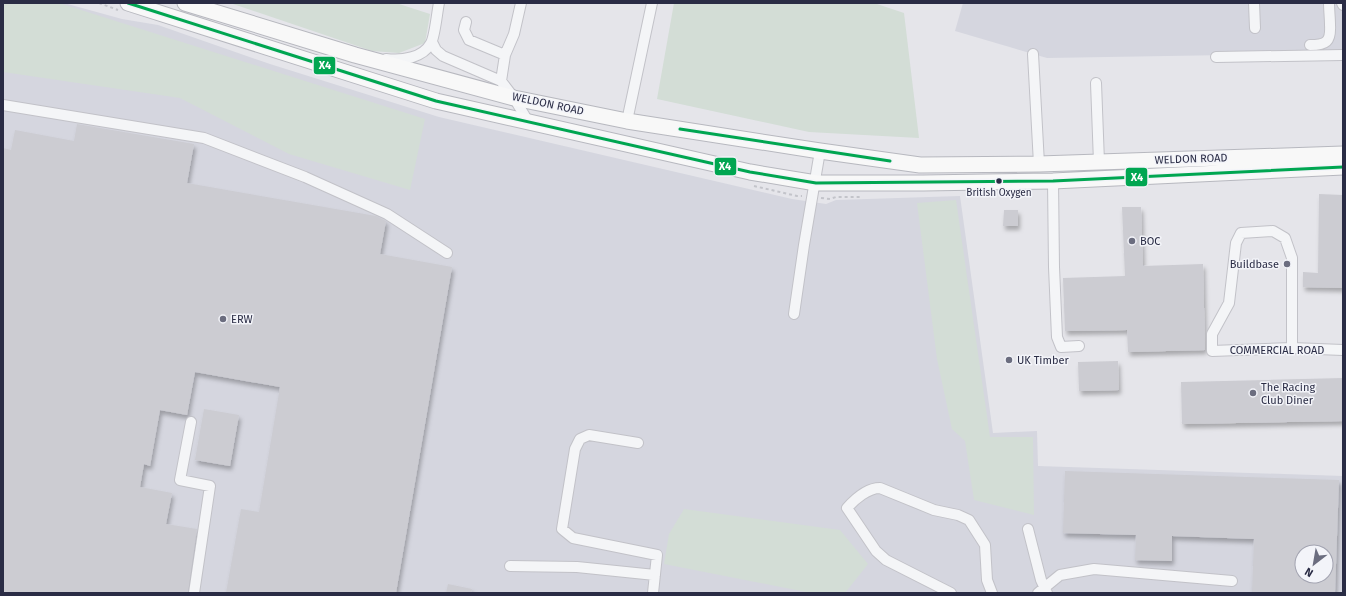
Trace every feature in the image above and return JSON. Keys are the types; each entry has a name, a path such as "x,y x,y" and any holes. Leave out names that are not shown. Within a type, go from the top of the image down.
{"highway":[{"name":"WELDON ROAD","path":"128,3 436,102 750,172 816,183 1053,181 1343,167"},
{"name":"WELDON ROAD","path":"185,3 355,55 514,98 627,121 920,165 944,166 1039,164 1343,154"}],"street":[{"path":"355,55 393,60 407,59 425,51 432,42 439,3"},
{"path":"501,81 505,55 514,34 521,3"},
{"path":"627,121 652,3"},
{"path":"1254,3 1255,28"},
{"path":"1310,45 1320,45 1327,41 1330,36 1329,3"},
{"path":"466,22 464,30 469,40 505,55"},
{"path":"432,42 436,50 443,56 501,81 514,98 529,123"},
{"path":"1033,54 1039,164"},
{"path":"1216,57 1343,56"},
{"path":"1096,83 1099,162"},
{"path":"3,105 204,138 304,177 387,214 447,253"},
{"path":"794,314 820,151"},
{"path":"1053,181 1054,267 1057,337 1061,347 1079,346"},
{"name":"COMMERCIAL ROAD","path":"1292,348 1292,258 1285,238 1273,231 1241,233 1236,243 1229,303 1212,334 1212,351 1292,348 1343,350"},
{"path":"192,422 180,480 210,486 194,593"},
{"path":"638,444 589,435 580,438 575,449 562,529 572,538 657,555 653,593"},
{"path":"951,593 886,560 876,551 847,508 854,501 873,488 880,488 934,510 958,515 969,520 985,545 987,580 992,593"},
{"path":"1028,529 1043,591"},
{"path":"510,566 577,567 655,575"},
{"path":"1043,591 1060,575 1094,569 1232,581"}],"shaded area":[{"path":"3,3 64,3 122,19 158,25 270,64 439,117 792,199 826,204 836,200 960,196 993,433 1037,431 1038,466 1343,476 1343,593 3,593"},
{"path":"3,3 59,3 425,119 410,190 289,154 180,98 3,72"},
{"path":"230,3 396,3 430,14 425,43 399,53 372,51"},
{"path":"674,3 874,3 904,13 919,138 809,132 657,99"},
{"path":"963,3 1343,3 1343,53 1047,58 955,31"},
{"path":"956,200 990,437 1033,437 1034,515 974,500 965,441 952,429 937,359 917,203"},
{"path":"684,509 840,530 868,564 845,593 811,593 664,564 669,534"}],"building":[{"name":"ERW","path":"77,124 194,144 187,183 376,216 386,221 380,254 452,267 396,593 226,593 241,509 259,512 280,387 195,372 187,415 160,410 150,466 144,464 140,487 172,493 166,524 197,529 188,593 3,593 3,148 11,150 15,130 74,141"},
{"path":"1319,194 1343,195 1343,288 1303,287 1303,272 1318,273"},
{"path":"1122,207 1141,207 1143,266 1203,264 1205,350 1128,352 1127,330 1065,331 1063,278 1125,276"},
{"path":"1004,210 1018,210 1018,226 1003,226"},
{"path":"1118,361 1119,390 1079,391 1078,362"},
{"path":"1343,378 1343,421 1182,424 1181,382"},
{"path":"204,409 239,415 230,466 195,460"},
{"path":"1065,471 1339,480 1335,593 1252,593 1254,539 1172,536 1172,561 1135,560 1136,535 1063,533"},
{"path":"448,584 472,589 471,593 446,593"}],"transit line":[{"name":"X4","path":"128,3 436,101 750,172 816,183 1053,181 1343,167"},
{"name":"X4","path":"680,129 890,161"}],"place":[{"name":"British Oxygen","path":"999,181"},
{"name":"BOC","path":"1132,241"},
{"name":"Buildbase","path":"1287,264"},
{"name":"ERW","path":"223,319"},
{"name":"UK Timber","path":"1009,360"},
{"name":"The Racing Club Diner","path":"1253,393"}]}
